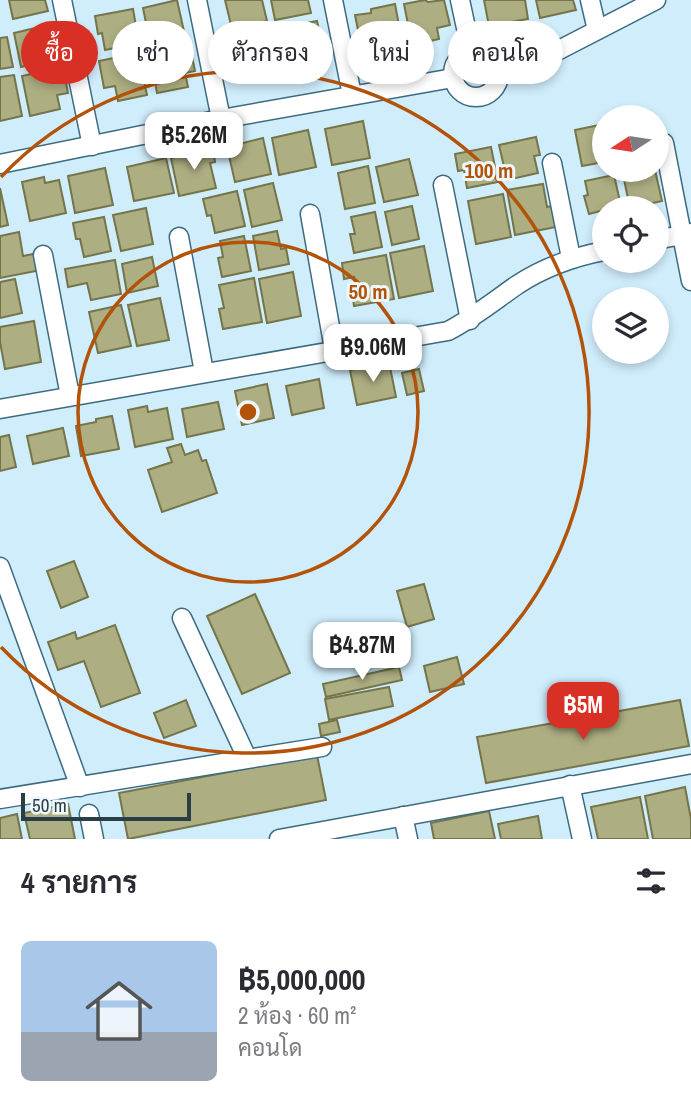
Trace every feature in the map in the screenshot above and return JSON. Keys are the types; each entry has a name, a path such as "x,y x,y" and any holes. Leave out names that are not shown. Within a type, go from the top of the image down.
{"street":[{"path":"62,0 92,146"},
{"path":"197,0 221,119"},
{"path":"332,0 352,95"},
{"path":"460,0 465,21"},
{"path":"590,0 597,30"},
{"path":"563,48 656,0"},
{"path":"0,164 221,119 448,79"},
{"path":"455,84 463,94 480,97 489,93 496,84"},
{"path":"552,163 571,258"},
{"path":"669,164 686,234 691,281"},
{"path":"443,185 470,320"},
{"path":"310,214 334,349"},
{"path":"179,237 204,372"},
{"path":"0,409 448,331 470,320 519,284 571,258 592,254"},
{"path":"43,256 70,396"},
{"path":"0,567 80,786"},
{"path":"182,618 247,758"},
{"path":"0,799 322,747"},
{"path":"279,839 691,764"},
{"path":"570,785 582,839"},
{"path":"89,814 94,839"},
{"path":"403,816 408,839"}],"building":[{"path":"9,0 45,0 48,11 13,19"},
{"path":"177,0 182,21 146,21 143,8"},
{"path":"225,0 262,0 267,21 230,21"},
{"path":"271,0 308,0 311,13 275,20"},
{"path":"444,0 449,21 448,25 437,28 439,39 434,40 434,21 407,21 404,4"},
{"path":"484,0 525,0 528,19 488,21"},
{"path":"536,0 573,0 576,10 540,18"},
{"path":"395,4 398,21 356,21 355,15 371,13 371,9"},
{"path":"133,9 135,21 112,21 112,49 105,50 102,33 98,34 98,21 95,16"},
{"path":"21,31 21,67 14,33"},
{"path":"7,37 13,67 0,69 0,38"},
{"path":"112,58 112,84 145,84 147,95 118,101 115,86 104,88 99,61"},
{"path":"14,75 22,116 0,121 0,77"},
{"path":"24,84 66,84 68,93 57,95 60,109 30,116"},
{"path":"155,84 187,84 188,87 157,93"},
{"path":"363,121 370,158 332,165 325,129"},
{"path":"592,126 592,164 582,166 575,130"},
{"path":"308,130 316,167 279,175 272,138"},
{"path":"536,137 540,155 534,156 538,173 507,180 499,145"},
{"path":"263,138 271,174 235,182 227,147"},
{"path":"491,147 498,182 467,188 464,170 458,171 455,154"},
{"path":"213,149 215,162 210,163 216,188 179,196 171,158"},
{"path":"166,158 174,193 134,201 127,167"},
{"path":"409,159 418,195 384,202 376,167"},
{"path":"368,166 375,203 345,209 338,173"},
{"path":"105,168 113,205 75,213 68,176"},
{"path":"44,177 45,183 59,180 66,213 30,221 22,182"},
{"path":"585,181 616,182 619,196 592,196 592,213 589,214 584,196 588,195"},
{"path":"625,182 658,182 661,196 627,196"},
{"path":"273,183 282,220 252,227 244,190"},
{"path":"543,184 547,207 552,206 556,227 515,235 507,190"},
{"path":"0,188 8,225 0,227"},
{"path":"237,191 245,226 215,233 211,215 207,216 203,199"},
{"path":"503,194 511,237 476,244 468,201"},
{"path":"412,206 419,239 392,245 385,212"},
{"path":"146,208 153,244 121,251 113,215"},
{"path":"375,212 382,247 354,253 350,234 355,234 351,217"},
{"path":"104,217 111,251 84,257 73,223"},
{"path":"277,231 281,249 286,248 289,264 259,270 253,236"},
{"path":"19,232 23,256 38,253 41,270 0,278 0,236"},
{"path":"244,236 251,271 222,277 218,258 223,257 220,241"},
{"path":"424,246 433,291 399,298 390,253"},
{"path":"386,255 394,299 354,306 351,284 355,284 354,277 344,279 342,263"},
{"path":"152,257 158,286 127,293 122,264"},
{"path":"115,260 121,294 91,300 87,283 68,287 65,269"},
{"path":"293,272 301,316 267,323 259,279"},
{"path":"254,278 262,322 223,329 219,309 224,308 219,285"},
{"path":"15,279 22,313 0,318 0,282"},
{"path":"160,298 169,340 137,346 128,305"},
{"path":"121,305 131,346 98,353 89,312"},
{"path":"34,321 41,362 5,369 0,327"},
{"path":"389,362 396,397 357,405 350,370"},
{"path":"419,369 424,391 407,395 402,373"},
{"path":"319,379 324,408 292,415 286,386"},
{"path":"267,384 274,418 242,425 235,391"},
{"path":"218,402 224,429 187,437 182,409"},
{"path":"147,406 148,412 167,408 173,439 135,447 128,410"},
{"path":"112,416 119,449 81,456 76,426"},
{"path":"63,428 69,456 33,464 27,436"},
{"path":"9,435 16,467 0,471 0,437"},
{"path":"181,444 185,455 198,450 202,461 206,460 217,493 162,512 148,470 172,462 167,448"},
{"path":"74,561 88,597 61,608 47,571"},
{"path":"424,584 434,619 407,627 397,591"},
{"path":"255,594 290,673 242,694 207,616"},
{"path":"115,625 140,693 101,707 84,661 58,670 48,642 75,632 77,639"},
{"path":"457,657 464,684 430,692 424,666"},
{"path":"399,667 402,680 326,697 323,684"},
{"path":"389,687 393,706 329,720 325,699"},
{"path":"186,700 196,726 164,738 154,713"},
{"path":"680,700 689,746 486,783 477,737"},
{"path":"337,720 340,732 321,736 319,724"},
{"path":"317,755 326,800 128,839 119,793"},
{"path":"685,787 691,819 691,839 653,839 645,796"},
{"path":"640,797 648,839 598,839 591,807"},
{"path":"68,804 75,839 30,839 24,813"},
{"path":"489,811 495,839 434,839 431,823"},
{"path":"17,814 22,839 0,839 0,818"},
{"path":"538,816 542,839 501,839 498,824"}]}
